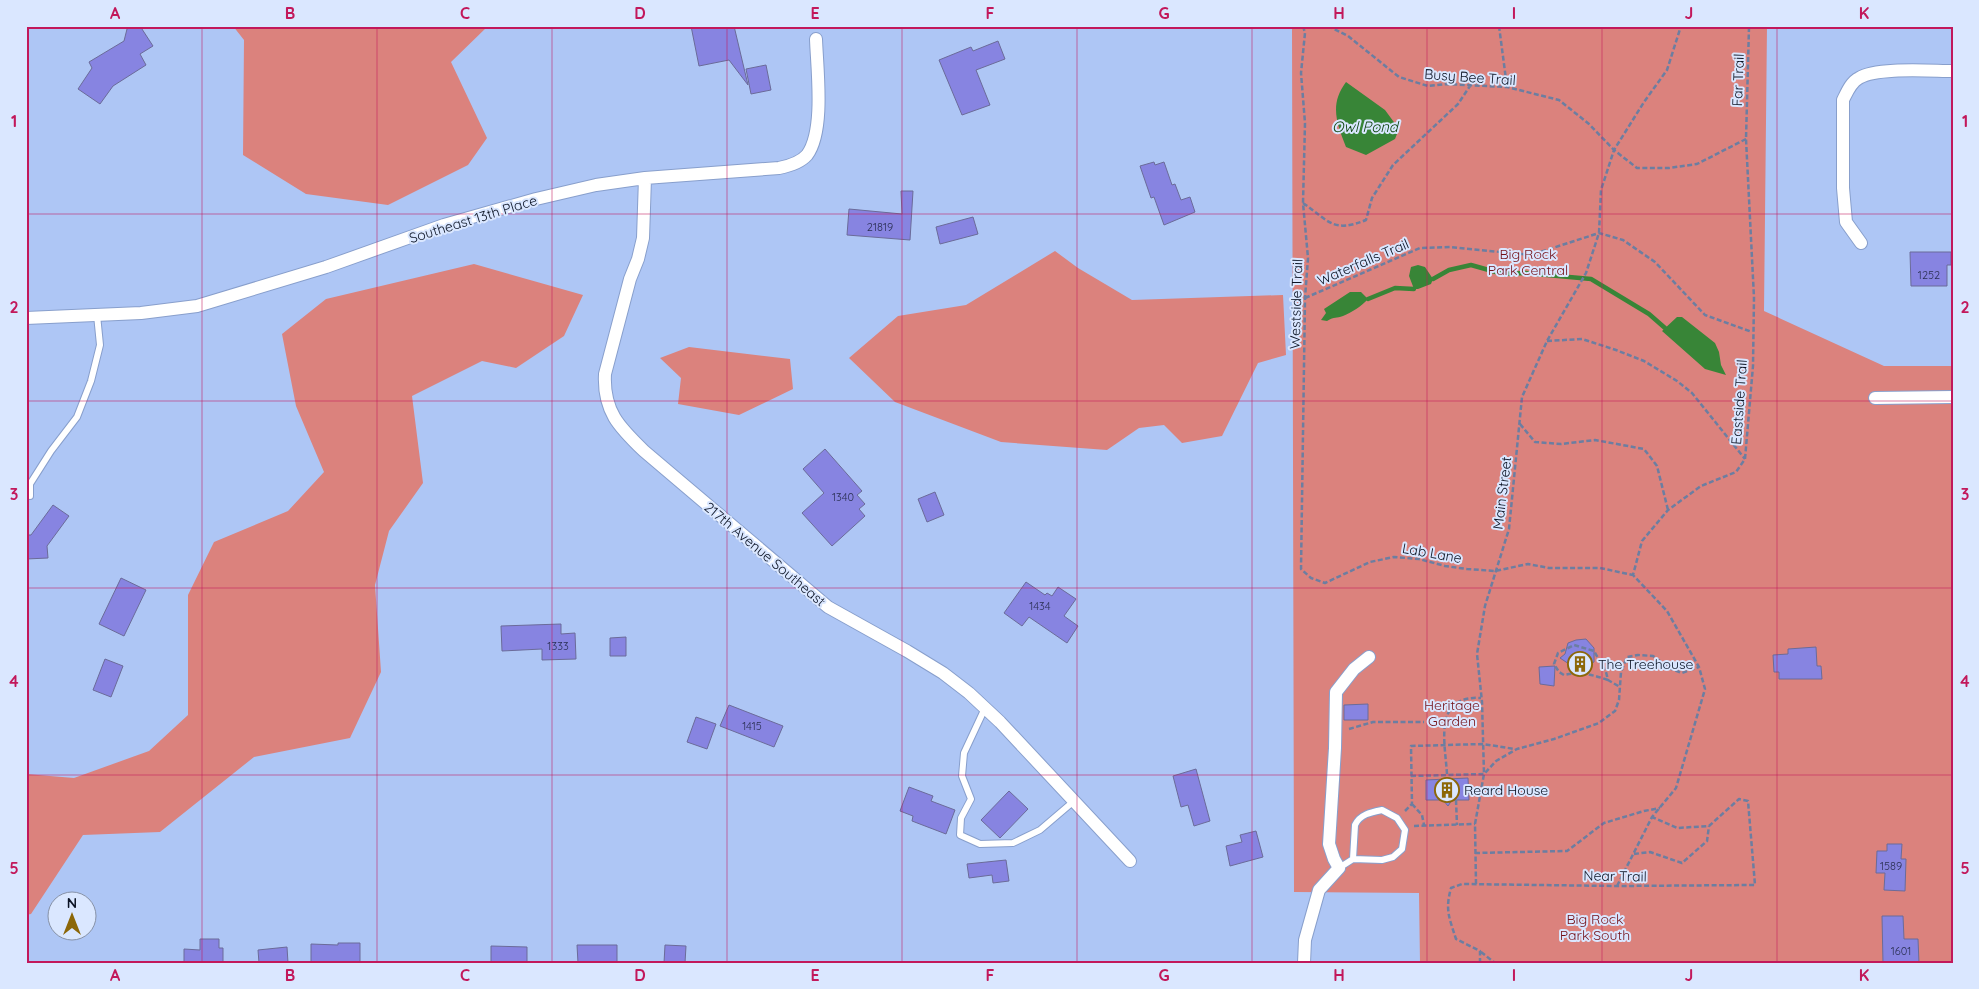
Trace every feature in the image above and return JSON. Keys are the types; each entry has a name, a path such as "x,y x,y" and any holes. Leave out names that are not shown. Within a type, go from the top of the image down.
{"street":[{"name":"Southeast 13th Place","path":"26,318 141,313 197,306 326,267 462,220 536,199 596,185 645,178 779,168 795,164 806,156 814,142 818,127 816,39"},
{"path":"1861,243 1846,222 1843,188 1843,100 1858,78 1874,72 1953,71"},
{"name":"217th Avenue Southeast","path":"645,178 643,238 605,374 604,390 606,400 621,429 644,451 828,607 907,650 943,673 985,708 1130,861"},
{"path":"1875,398 1953,397"},
{"path":"1304,963 1305,940 1319,890 1340,868 1334,859 1329,844 1336,692 1354,669 1369,657"}],"lane":[{"path":"30,496 30,484 51,451 77,417 91,381 100,344 97,315"},
{"path":"985,708 964,753 962,776 970,799 961,818 960,835 980,844 1013,843 1040,830 1074,801"},
{"path":"1340,868 1353,859 1382,860 1393,857 1402,849 1405,830 1397,818 1382,810 1370,812 1358,821 1355,825 1353,859"}],"path":[{"name":"Westside Trail","path":"1303,26 1305,33 1301,73 1306,123 1304,204 1308,258 1305,298 1301,569 1311,578"},
{"name":"Busy Bee Trail","path":"1328,26 1348,36 1399,78 1428,86 1446,84 1507,87 1559,100 1589,124 1614,150 1636,168 1669,168 1697,164 1746,140"},
{"path":"1499,26 1507,87"},
{"name":"Main Street","path":"1476,884 1475,824 1484,774 1477,654 1481,620 1509,528 1522,397 1547,341 1586,273 1599,233 1601,190 1614,150 1644,102 1667,70 1680,26"},
{"name":"Far Trail","path":"1744,26 1749,27 1746,140"},
{"path":"1304,204 1337,227 1350,227 1366,220 1372,198 1393,165 1458,104 1470,85"},
{"name":"Eastside Trail","path":"1633,575 1642,541 1668,510 1701,486 1736,472 1745,459 1753,366 1754,298 1746,140"},
{"path":"1599,233 1623,240 1655,262 1706,315 1752,332"},
{"name":"Waterfalls Trail","path":"1305,298 1420,248 1450,247 1531,255 1599,233"},
{"path":"1547,341 1582,339 1644,361 1677,381 1692,393 1745,459"},
{"path":"1520,424 1534,442 1561,444 1595,440 1644,450 1657,466 1668,510"},
{"name":"Lab Lane","path":"1311,578 1324,583 1370,562 1394,557 1418,559 1452,567 1495,571 1528,564 1550,568 1600,568 1633,575"},
{"path":"1617,886 1652,817 1676,788 1705,689 1698,667 1668,611 1633,575"},
{"path":"1608,680 1606,672 1594,650 1574,645 1558,652 1554,664 1559,672 1564,675 1574,672 1591,675 1608,680 1620,687"},
{"path":"1411,776 1484,774 1496,761 1517,749 1554,739 1599,723 1615,711 1619,700 1621,672 1627,657 1638,655 1653,656 1669,668 1682,673 1698,667"},
{"path":"1447,774 1445,718 1453,704 1471,698 1481,698"},
{"path":"1335,733 1372,722 1424,722"},
{"path":"1424,825 1422,815 1412,804 1411,746 1483,744 1517,749"},
{"name":"Near Trail","path":"1476,884 1755,886 1748,801 1739,799 1708,826"},
{"path":"1456,800 1457,825"},
{"path":"1397,818 1412,804"},
{"path":"1475,853 1567,851 1604,824 1644,811 1660,808"},
{"path":"1633,855 1650,852 1682,863 1707,841 1708,826 1677,828 1652,817"},
{"path":"1405,830 1413,826 1424,825 1475,824"},
{"path":"1476,884 1462,884 1451,888 1447,904 1456,939 1480,951 1495,963"},
{"path":"1480,951 1480,963"}],"green space":[{"path":"233,26 488,26 451,62 487,138 468,165 388,205 306,194 243,155 244,40"},
{"name":"Big Rock Park Central","path":"1292,26 1767,26 1764,311 1884,366 1953,366 1953,963 1420,963 1419,893 1294,892"},
{"path":"1055,251 1078,268 1132,300 1283,295 1286,355 1258,363 1222,436 1182,443 1164,425 1139,428 1107,450 1001,442 895,402 849,358 898,316 966,305"},
{"path":"474,264 583,295 564,336 516,368 482,361 412,396 423,483 389,531 375,585 381,672 350,738 254,757 160,832 83,835 31,914 26,915 26,774 74,778 149,751 188,715 188,595 214,542 288,511 324,472 296,406 282,334 326,299"},
{"path":"689,347 790,359 793,389 739,415 678,404 681,378 660,358"}],"water":[{"name":"Owl Pond","path":"1346,82 1385,110 1399,129 1395,139 1366,155 1346,147 1340,130 1336,106 1341,90"},
{"path":"1418,265 1425,267 1433,279 1431,284 1414,289 1409,276 1411,267"},
{"path":"1350,292 1361,292 1368,299 1357,309 1343,316 1327,321 1321,320 1326,313 1324,309"},
{"path":"1677,317 1682,317 1715,343 1726,375 1705,369 1662,331"}],"building":[{"path":"131,26 140,26 153,46 140,54 146,65 113,86 100,104 78,89 92,68 89,62 124,41 127,29"},
{"path":"691,26 734,26 748,85 729,60 699,66"},
{"path":"998,41 1005,59 976,70 990,105 962,115 939,60 971,47 973,51"},
{"path":"766,65 771,90 751,94 746,69"},
{"path":"1154,162 1155,165 1164,162 1172,185 1175,184 1181,200 1190,197 1195,212 1164,225 1154,197 1151,198 1140,166"},
{"path":"901,191 913,191 910,240 847,235 849,209 902,214"},
{"path":"973,217 978,234 940,244 936,227"},
{"path":"1910,252 1951,252 1951,265 1947,265 1947,286 1911,286"},
{"path":"825,449 862,491 857,495 865,504 859,509 865,516 832,546 802,513 824,493 803,469"},
{"path":"935,492 944,515 927,522 918,499"},
{"path":"53,505 69,516 47,546 48,558 26,559 26,535 31,535"},
{"path":"121,578 146,590 124,636 99,624"},
{"path":"1026,582 1045,595 1047,593 1052,596 1058,587 1076,599 1064,616 1078,626 1067,643 1029,617 1022,626 1004,613"},
{"path":"561,624 561,634 575,633 576,659 542,660 542,649 502,651 501,626"},
{"path":"626,637 626,656 610,656 610,638"},
{"name":"The Treehouse","path":"1586,639 1594,648 1594,662 1581,668 1572,666 1560,658 1565,654 1568,643"},
{"path":"1816,647 1817,666 1821,666 1822,679 1779,679 1779,672 1774,672 1773,655 1788,654 1788,649"},
{"path":"105,659 123,666 111,697 93,690"},
{"path":"1555,666 1554,686 1540,684 1539,667"},
{"path":"1368,704 1368,720 1344,720 1344,705"},
{"path":"729,705 783,726 774,747 720,726"},
{"path":"696,717 716,724 707,749 687,742"},
{"path":"1196,769 1210,821 1194,826 1188,805 1181,807 1173,776"},
{"name":"Reard House","path":"1468,778 1469,800 1452,800 1448,806 1443,800 1426,800 1426,780"},
{"path":"909,787 933,796 931,801 955,810 946,834 912,821 913,816 900,811"},
{"path":"1009,791 1028,809 1000,838 981,820"},
{"path":"1256,831 1263,857 1230,866 1226,846 1242,842 1240,835"},
{"path":"1887,844 1902,844 1901,859 1906,859 1905,891 1884,890 1885,873 1876,873 1877,851 1887,851"},
{"path":"1006,860 1009,881 993,883 992,875 969,878 967,864"},
{"path":"1882,916 1903,916 1904,939 1918,939 1919,963 1883,963"},
{"path":"200,939 219,939 219,948 223,948 223,963 184,963 184,949 200,950"},
{"path":"338,943 360,943 360,963 311,963 311,944 338,945"},
{"path":"577,945 617,945 617,963 578,963"},
{"path":"665,945 686,946 685,963 664,963"},
{"path":"491,946 527,947 527,963 491,963"},
{"path":"287,947 288,963 259,963 258,950"}],"waterway":[{"path":"1433,279 1449,270 1471,265 1503,274 1525,273 1591,279 1649,314 1665,328"},
{"path":"1368,299 1395,288 1414,289"}],"place":[{"name":"The Treehouse","path":"1580,664"},
{"name":"Reard House","path":"1447,790"}],"park label":[{"name":"Heritage Garden","path":"1452,714"},
{"name":"Big Rock Park South","path":"1595,928"}]}
